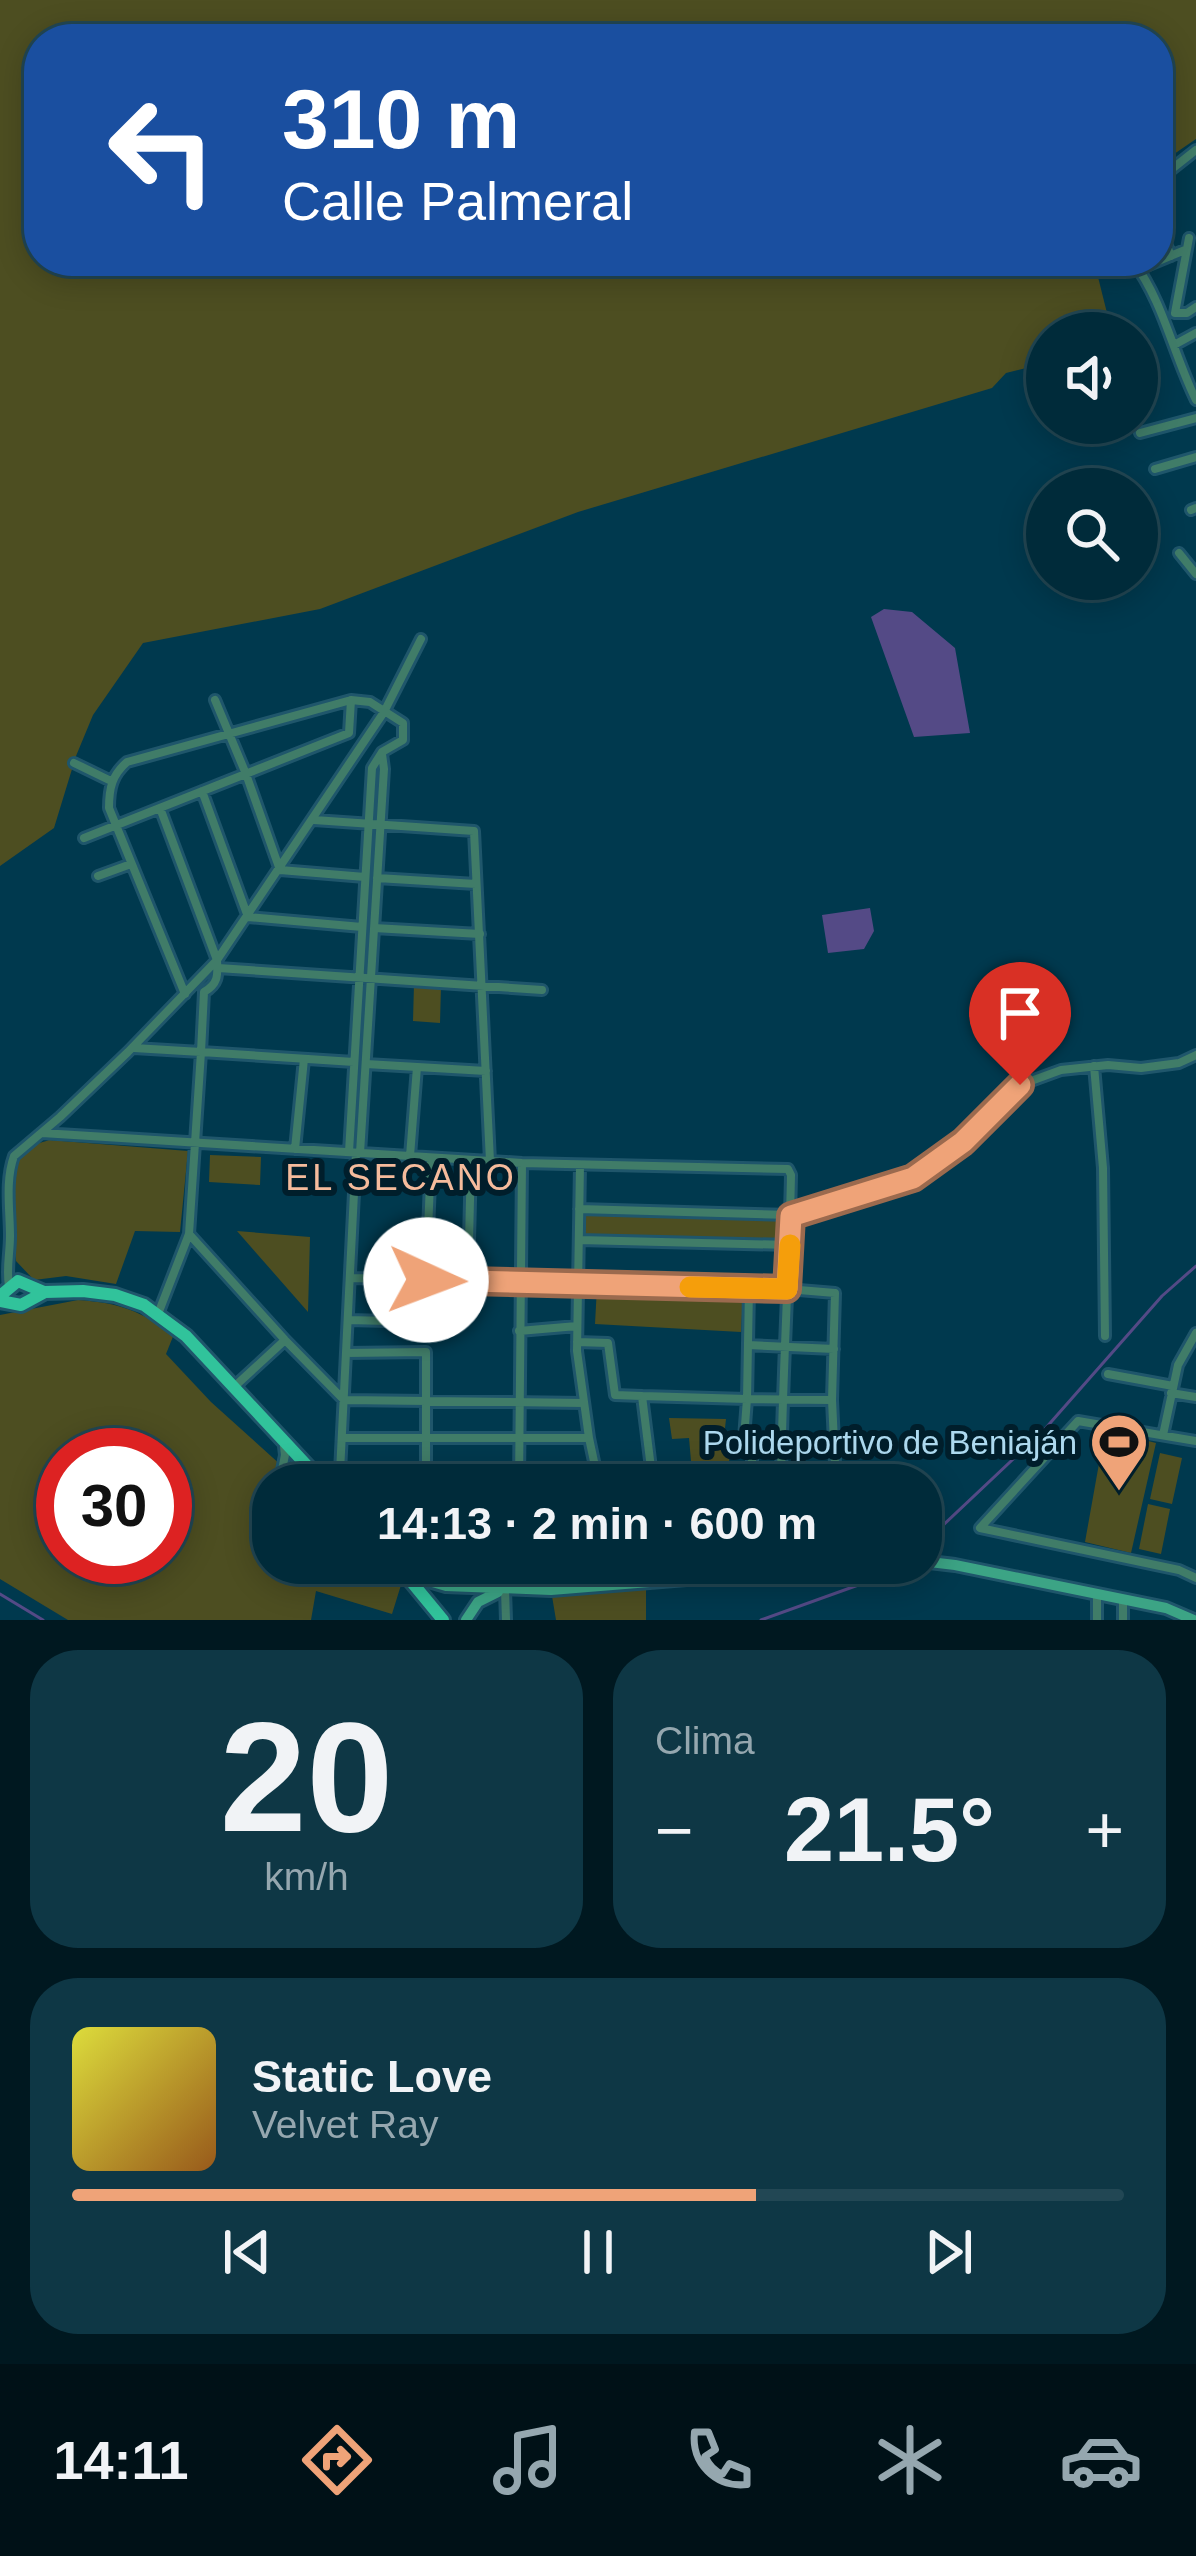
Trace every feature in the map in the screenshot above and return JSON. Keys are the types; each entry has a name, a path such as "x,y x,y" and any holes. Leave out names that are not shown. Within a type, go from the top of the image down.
{"main road":[{"path":"27,1289 21,1304 6,1286 18,1281 27,1289 115,1295 144,1305 186,1336 305,1464"},
{"path":"942,1563 1166,1608 1194,1620"},
{"path":"423,1585 572,1590 637,1584"},
{"path":"423,1585 443,1620"},
{"path":"466,1620 478,1602 512,1590"}],"street":[{"path":"1189,238 1170,316 1174,345 1196,400"},
{"path":"1173,255 1185,250"},
{"path":"1184,262 1196,261"},
{"path":"1143,276 1170,316"},
{"path":"1170,316 1196,308"},
{"path":"1174,345 1196,333"},
{"path":"1158,428 1196,418"},
{"path":"1158,468 1196,457"},
{"path":"1179,553 1196,574"},
{"path":"6,1286 5,1170 16,1153 218,964 384,712 421,638"},
{"path":"215,700 280,870"},
{"path":"83,838 349,734 351,700"},
{"path":"185,994 109,808 111,781 127,762 351,700 370,702 403,723 404,740 382,752 372,768 354,1062 355,1153 340,1464"},
{"path":"355,1153 366,1064 382,752"},
{"path":"74,763 111,781"},
{"path":"202,791 248,917"},
{"path":"158,1314 189,1234 204,992 214,986 218,964 160,808"},
{"path":"314,820 474,831 490,1161"},
{"path":"98,876 131,864"},
{"path":"280,870 365,877"},
{"path":"377,878 476,884"},
{"path":"248,917 362,927"},
{"path":"374,928 480,934"},
{"path":"218,964 542,990"},
{"path":"132,1048 354,1062"},
{"path":"580,1209 791,1216 913,1178 963,1142 1020,1085 1061,1070 1108,1064 1141,1068 1179,1064 1196,1055"},
{"path":"295,1149 304,1059"},
{"path":"366,1064 486,1071"},
{"path":"1094,1066 1103,1168 1105,1336"},
{"path":"410,1156 417,1067"},
{"path":"42,1133 522,1163 785,1168 791,1174 791,1216 781,1464"},
{"path":"426,1280 431,1158"},
{"path":"468,1281 471,1160"},
{"path":"519,1464 522,1163"},
{"path":"580,1165 577,1342 594,1464"},
{"path":"189,1234 344,1400 584,1403"},
{"path":"579,1240 790,1245"},
{"path":"350,1278 835,1293 835,1464"},
{"path":"748,1288 744,1438 753,1441 752,1464"},
{"path":"348,1320 430,1322"},
{"path":"519,1331 577,1326"},
{"path":"1163,1435 1181,1358 1196,1333"},
{"path":"234,1388 285,1340"},
{"path":"577,1342 608,1343 616,1395 832,1400"},
{"path":"748,1346 834,1349"},
{"path":"346,1353 426,1352 426,1464"},
{"path":"1108,1374 1196,1397"},
{"path":"642,1396 651,1464"},
{"path":"1196,1441 1082,1421 1072,1424 980,1528 1179,1570 1196,1578"},
{"path":"281,1437 283,1464"},
{"path":"342,1438 589,1438"},
{"path":"506,1620 513,1584"},
{"path":"1097,1594 1097,1620"},
{"path":"1123,1599 1123,1620"}],"shaded area":[{"path":"0,0 1196,0 1196,139 1173,155 1173,24 24,24 24,276 1098,276 1107,312 1026,312 1026,368 1006,373 992,388 578,512 320,609 143,643 93,715 54,828 0,866"},
{"path":"884,609 912,612 955,648 970,733 914,737 871,617"},
{"path":"870,908 874,931 864,949 828,953 822,915"},
{"path":"414,984 441,986 440,1023 413,1021"},
{"path":"49,1140 188,1151 180,1232 135,1231 116,1284 66,1276 34,1280 16,1261 12,1190 23,1153"},
{"path":"210,1155 261,1157 260,1185 209,1182"},
{"path":"581,1211 781,1218 780,1241 581,1234"},
{"path":"237,1231 310,1237 308,1312"},
{"path":"597,1287 743,1296 741,1332 595,1324"},
{"path":"78,1300 129,1309 174,1334 166,1354 280,1464 252,1464 252,1584 401,1585 392,1614 316,1591 311,1620 68,1620 0,1579 0,1315"},
{"path":"669,1418 726,1419 723,1446 730,1452 729,1462 691,1461 689,1438 672,1439"},
{"name":"Polideportivo de Beniaján","path":"1105,1430 1156,1443 1131,1553 1085,1542"},
{"path":"1160,1453 1182,1458 1172,1504 1150,1499"},
{"path":"1148,1504 1170,1509 1161,1554 1139,1549"},
{"path":"646,1584 646,1620 556,1620 551,1590"}],"waterway":[{"path":"942,1526 1044,1430 1162,1296 1196,1266"},
{"path":"761,1620 861,1584"},
{"path":"0,1594 43,1620"}],"slow traffic":[{"path":"690,1287 787,1289 790,1245"}],"place":[{"name":"Polideportivo de Beniaján","path":"1119,1493"}],"district":[{"name":"EL SECANO","path":"401,1177"}],"route":[{"path":"426,1280 787,1289 791,1216 913,1178 963,1142 1020,1085"}]}
